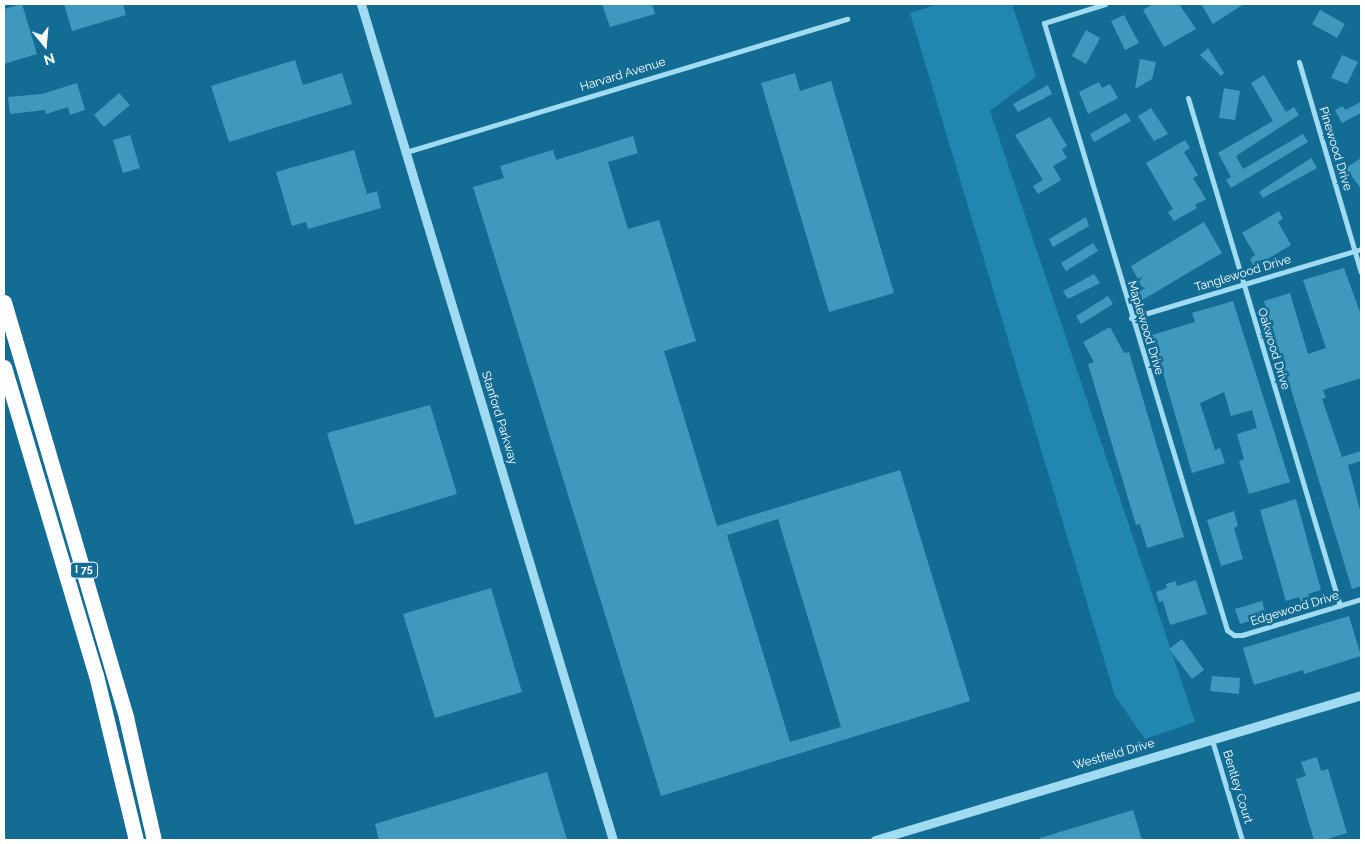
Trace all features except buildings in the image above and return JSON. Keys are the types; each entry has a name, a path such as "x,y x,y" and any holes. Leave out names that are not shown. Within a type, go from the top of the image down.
{"highway":[{"name":"I 75","path":"4,302 126,717 154,840"},
{"name":"I 75","path":"4,367 96,675 136,840"}],"street":[{"name":"Stanford Parkway","path":"361,4 614,840"},
{"name":"Maplewood Drive","path":"1105,4 1044,23 1131,318 1225,625 1234,635"},
{"name":"Harvard Avenue","path":"406,152 847,19"},
{"name":"Pinewood Drive","path":"1299,62 1361,272"},
{"name":"Oakwood Drive","path":"1188,98 1340,606"},
{"name":"Tanglewood Drive","path":"1131,318 1361,249"},
{"name":"Edgewood Drive","path":"1234,635 1262,630 1361,599"},
{"name":"Westfield Drive","path":"875,840 1361,695"},
{"name":"Bentley Court","path":"1212,740 1242,840"}],"shaded area":[{"path":"939,4 1012,4 1036,77 990,111 1195,722 1145,739 1115,696 910,13"}]}
